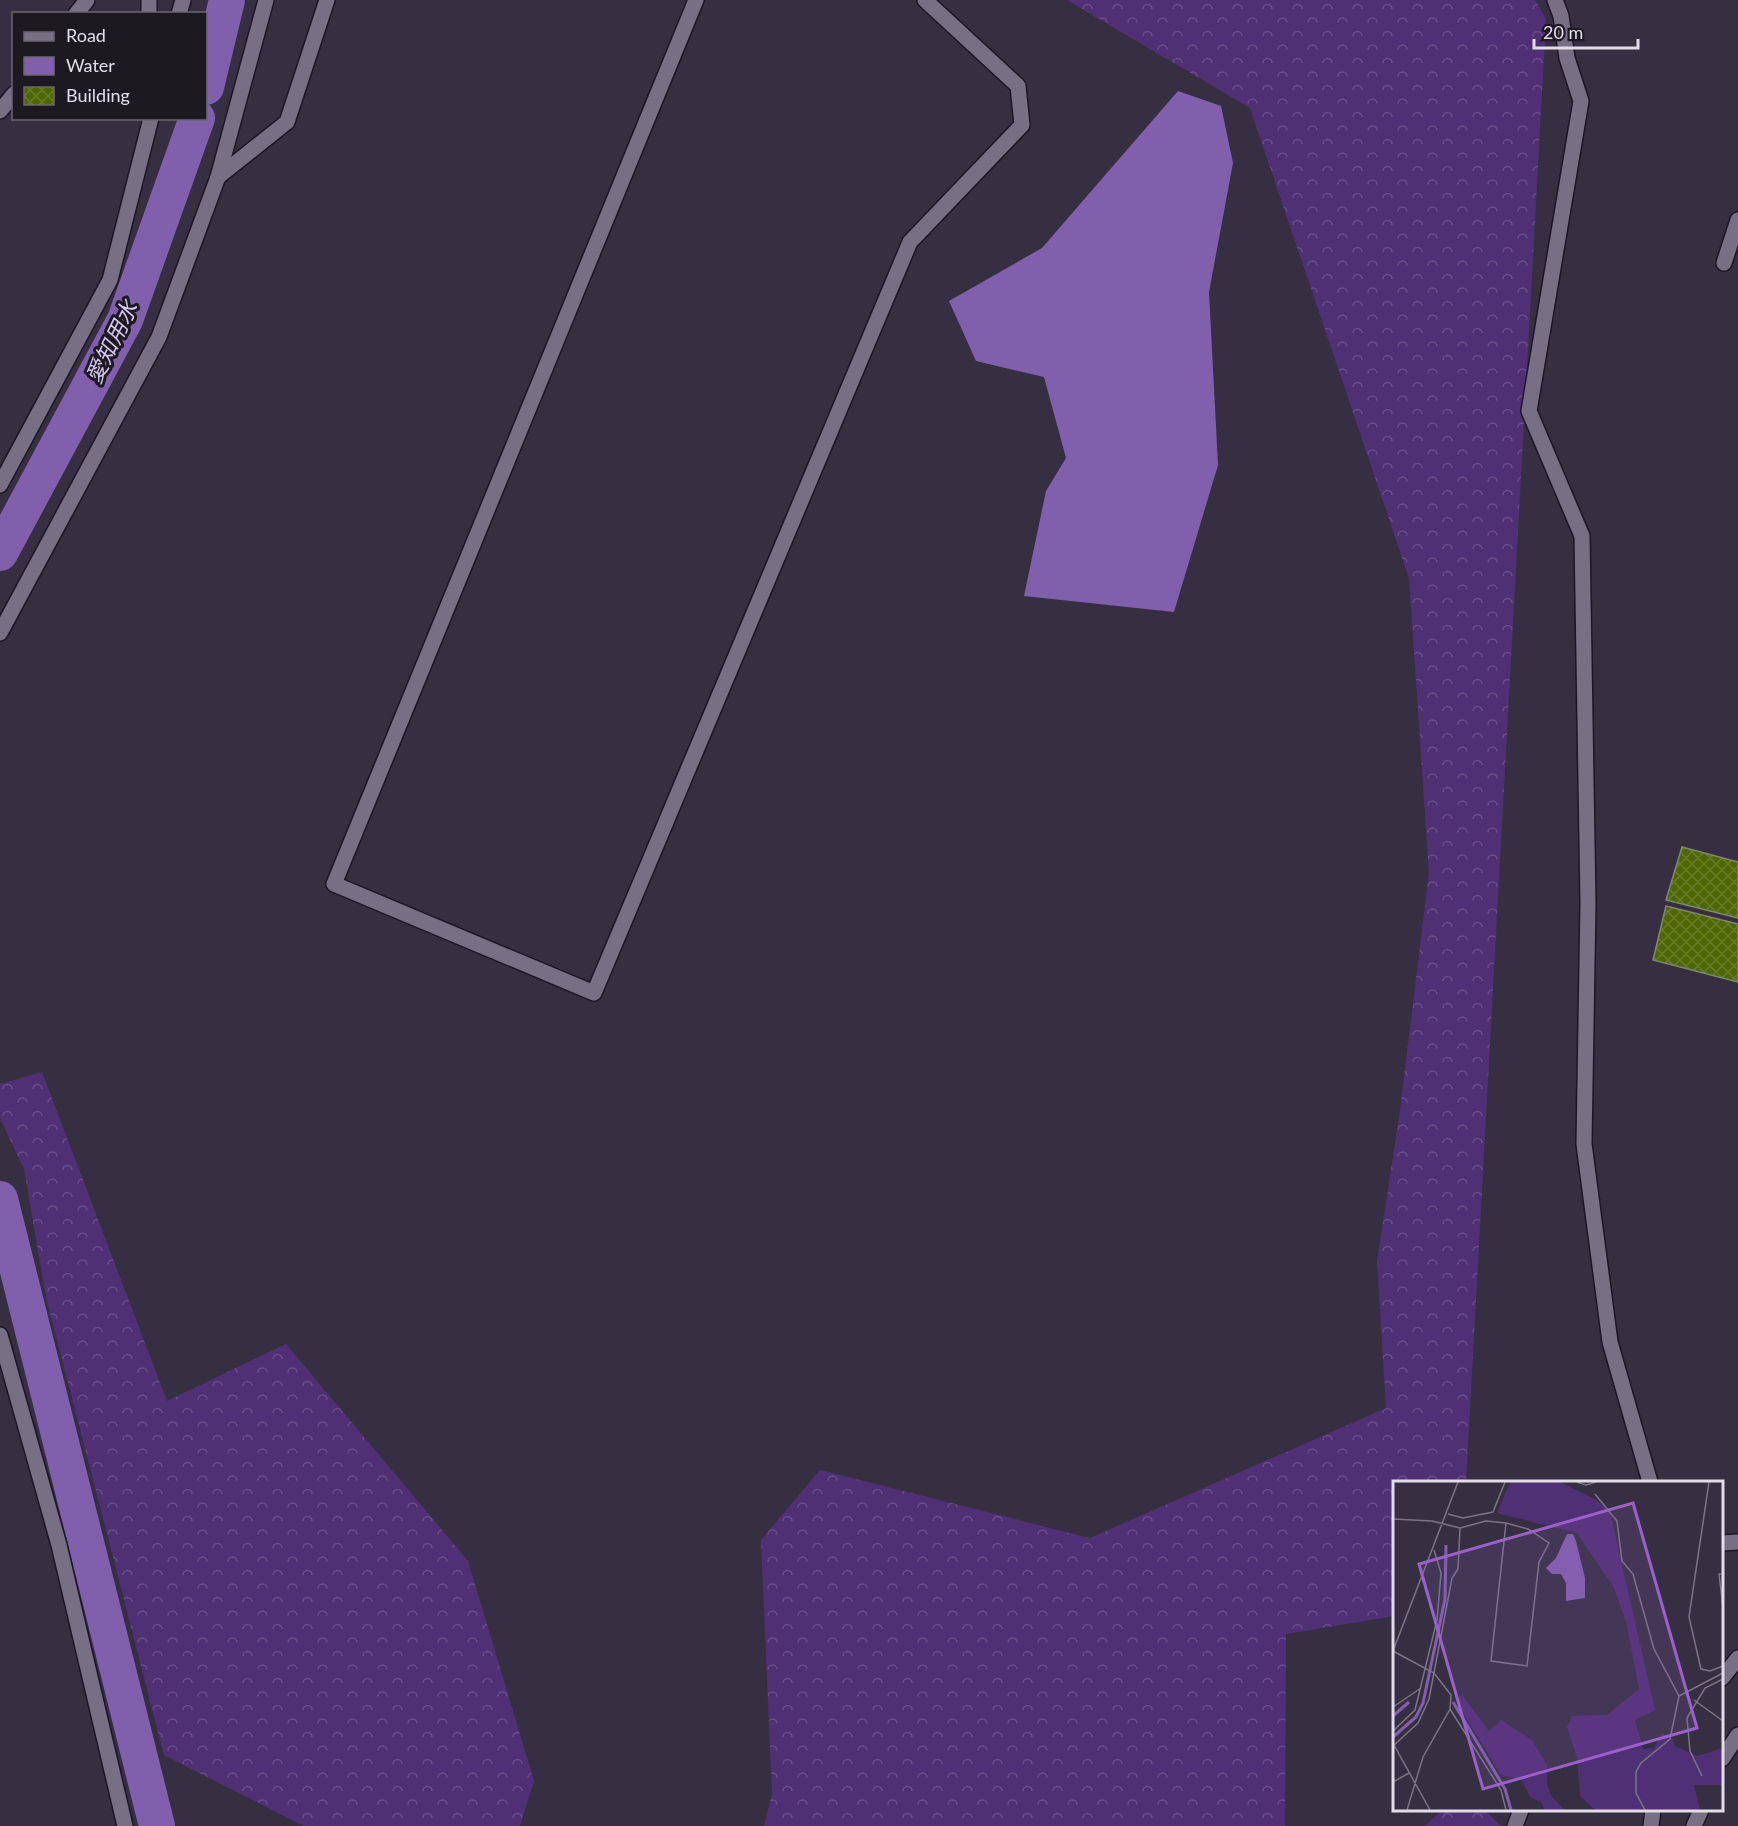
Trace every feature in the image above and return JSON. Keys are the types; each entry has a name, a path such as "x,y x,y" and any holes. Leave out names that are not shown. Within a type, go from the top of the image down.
{"street":[{"path":"78,12 87,0"},
{"path":"0,633 159,337 218,177 266,0"},
{"path":"218,177 287,122 327,0"},
{"path":"696,0 334,884 594,993 910,242 1022,125 1018,86 925,0"},
{"path":"1555,0 1561,16 1567,58 1581,100 1528,411 1582,536 1588,903 1584,1144 1610,1342 1650,1481"},
{"path":"0,111 12,96"},
{"path":"0,485 110,280 150,120"},
{"path":"1724,263 1738,220"},
{"path":"0,1335 59,1545 125,1826"},
{"path":"1723,1543 1738,1542"},
{"path":"1723,1677 1738,1658"},
{"path":"1723,1758 1738,1735"},
{"path":"1515,1826 1520,1811"},
{"path":"1651,1826 1653,1811"},
{"path":"1694,1826 1700,1811"}],"green space":[{"path":"1067,0 1535,0 1546,19 1466,1481 1393,1481 1393,1616 1286,1634 1285,1826 764,1826 772,1794 761,1540 820,1470 1090,1538 1386,1408 1377,1261 1399,1118 1429,873 1409,578 1250,108"},
{"path":"42,1072 167,1401 286,1344 468,1561 534,1781 520,1826 304,1826 164,1755 46,1297 24,1169 0,1118 0,1084"},
{"path":"1441,1811 1485,1811 1501,1826 1425,1826"}],"water":[{"path":"1178,91 1221,106 1233,163 1209,292 1218,465 1174,612 1024,596 1046,491 1066,458 1044,377 976,361 949,301 1042,248"}],"building":[{"path":"1682,847 1738,862 1738,918 1666,900"},
{"path":"1666,906 1738,924 1738,982 1653,960"}],"waterway":[{"name":"愛知用水","path":"207,83 227,0"},
{"name":"愛知用水","path":"0,553 125,320 196,120"},
{"path":"0,1199 157,1826"}]}
